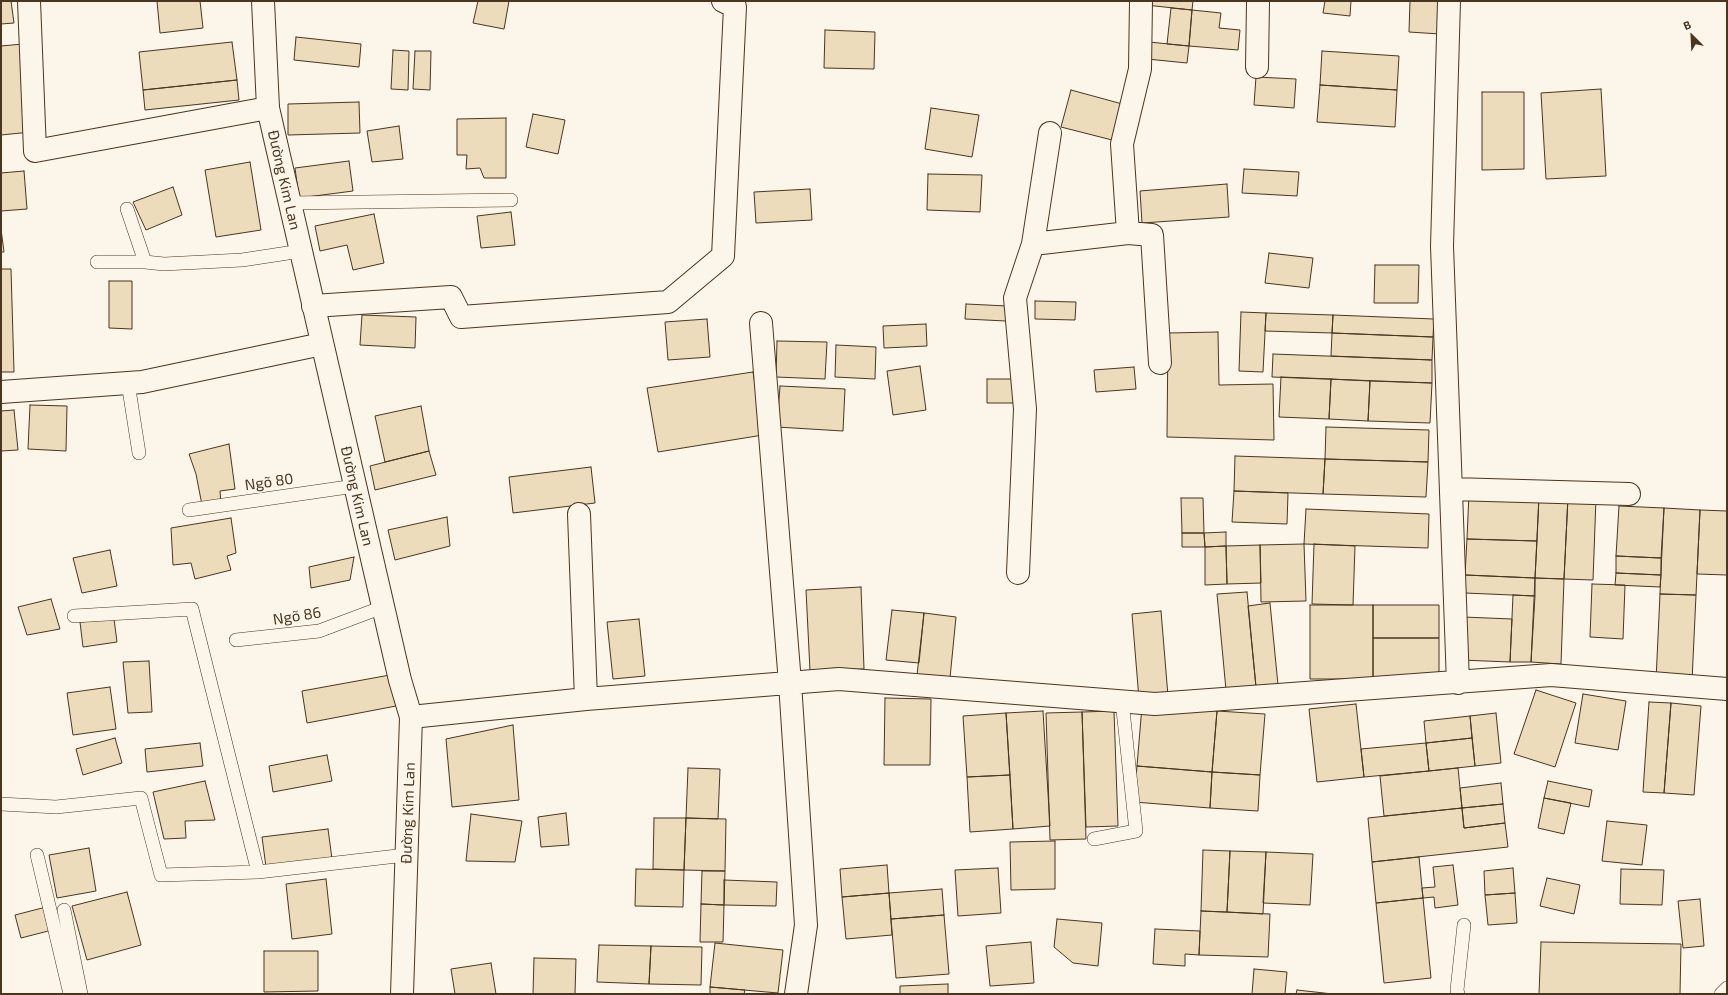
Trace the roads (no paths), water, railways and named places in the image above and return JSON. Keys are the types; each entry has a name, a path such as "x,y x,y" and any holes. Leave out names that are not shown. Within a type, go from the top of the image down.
{"street":[{"path":"29,1 35,151 268,108"},
{"name":"Đường Kim Lan","path":"263,1 268,108 400,680 411,717 402,994"},
{"path":"314,306 451,297 461,317 668,302 723,256 735,7 723,1"},
{"path":"1128,233 1122,144 1140,69 1140,1"},
{"path":"1257,67 1258,1"},
{"path":"1450,1 1442,246 1458,683"},
{"path":"1018,573 1025,409 1015,298 1033,244 1050,133"},
{"path":"1033,244 1128,233 1152,235 1160,363"},
{"path":"761,323 790,683 806,925 796,994"},
{"path":"1,392 142,382 322,344"},
{"path":"1452,489 1629,494"},
{"path":"580,514 586,699"},
{"path":"411,717 586,699 838,679 1155,704 1551,675 1727,689"}],"lane":[{"path":"290,203 511,200"},
{"path":"127,209 145,262"},
{"path":"98,262 145,262 164,264 242,260 301,251"},
{"path":"128,383 139,453"},
{"name":"Ngõ 80","path":"188,510 355,486"},
{"name":"Ngõ 86","path":"236,640 319,631 383,607"},
{"path":"74,616 192,609 258,872"},
{"path":"1094,839 1136,831 1122,701"},
{"path":"1,804 56,807 141,798 161,875 258,872 406,855"},
{"path":"37,855 70,994"},
{"path":"64,910 81,994"},
{"path":"1458,994 1457,990 1464,925"},
{"path":"1721,994 1727,988"}]}
